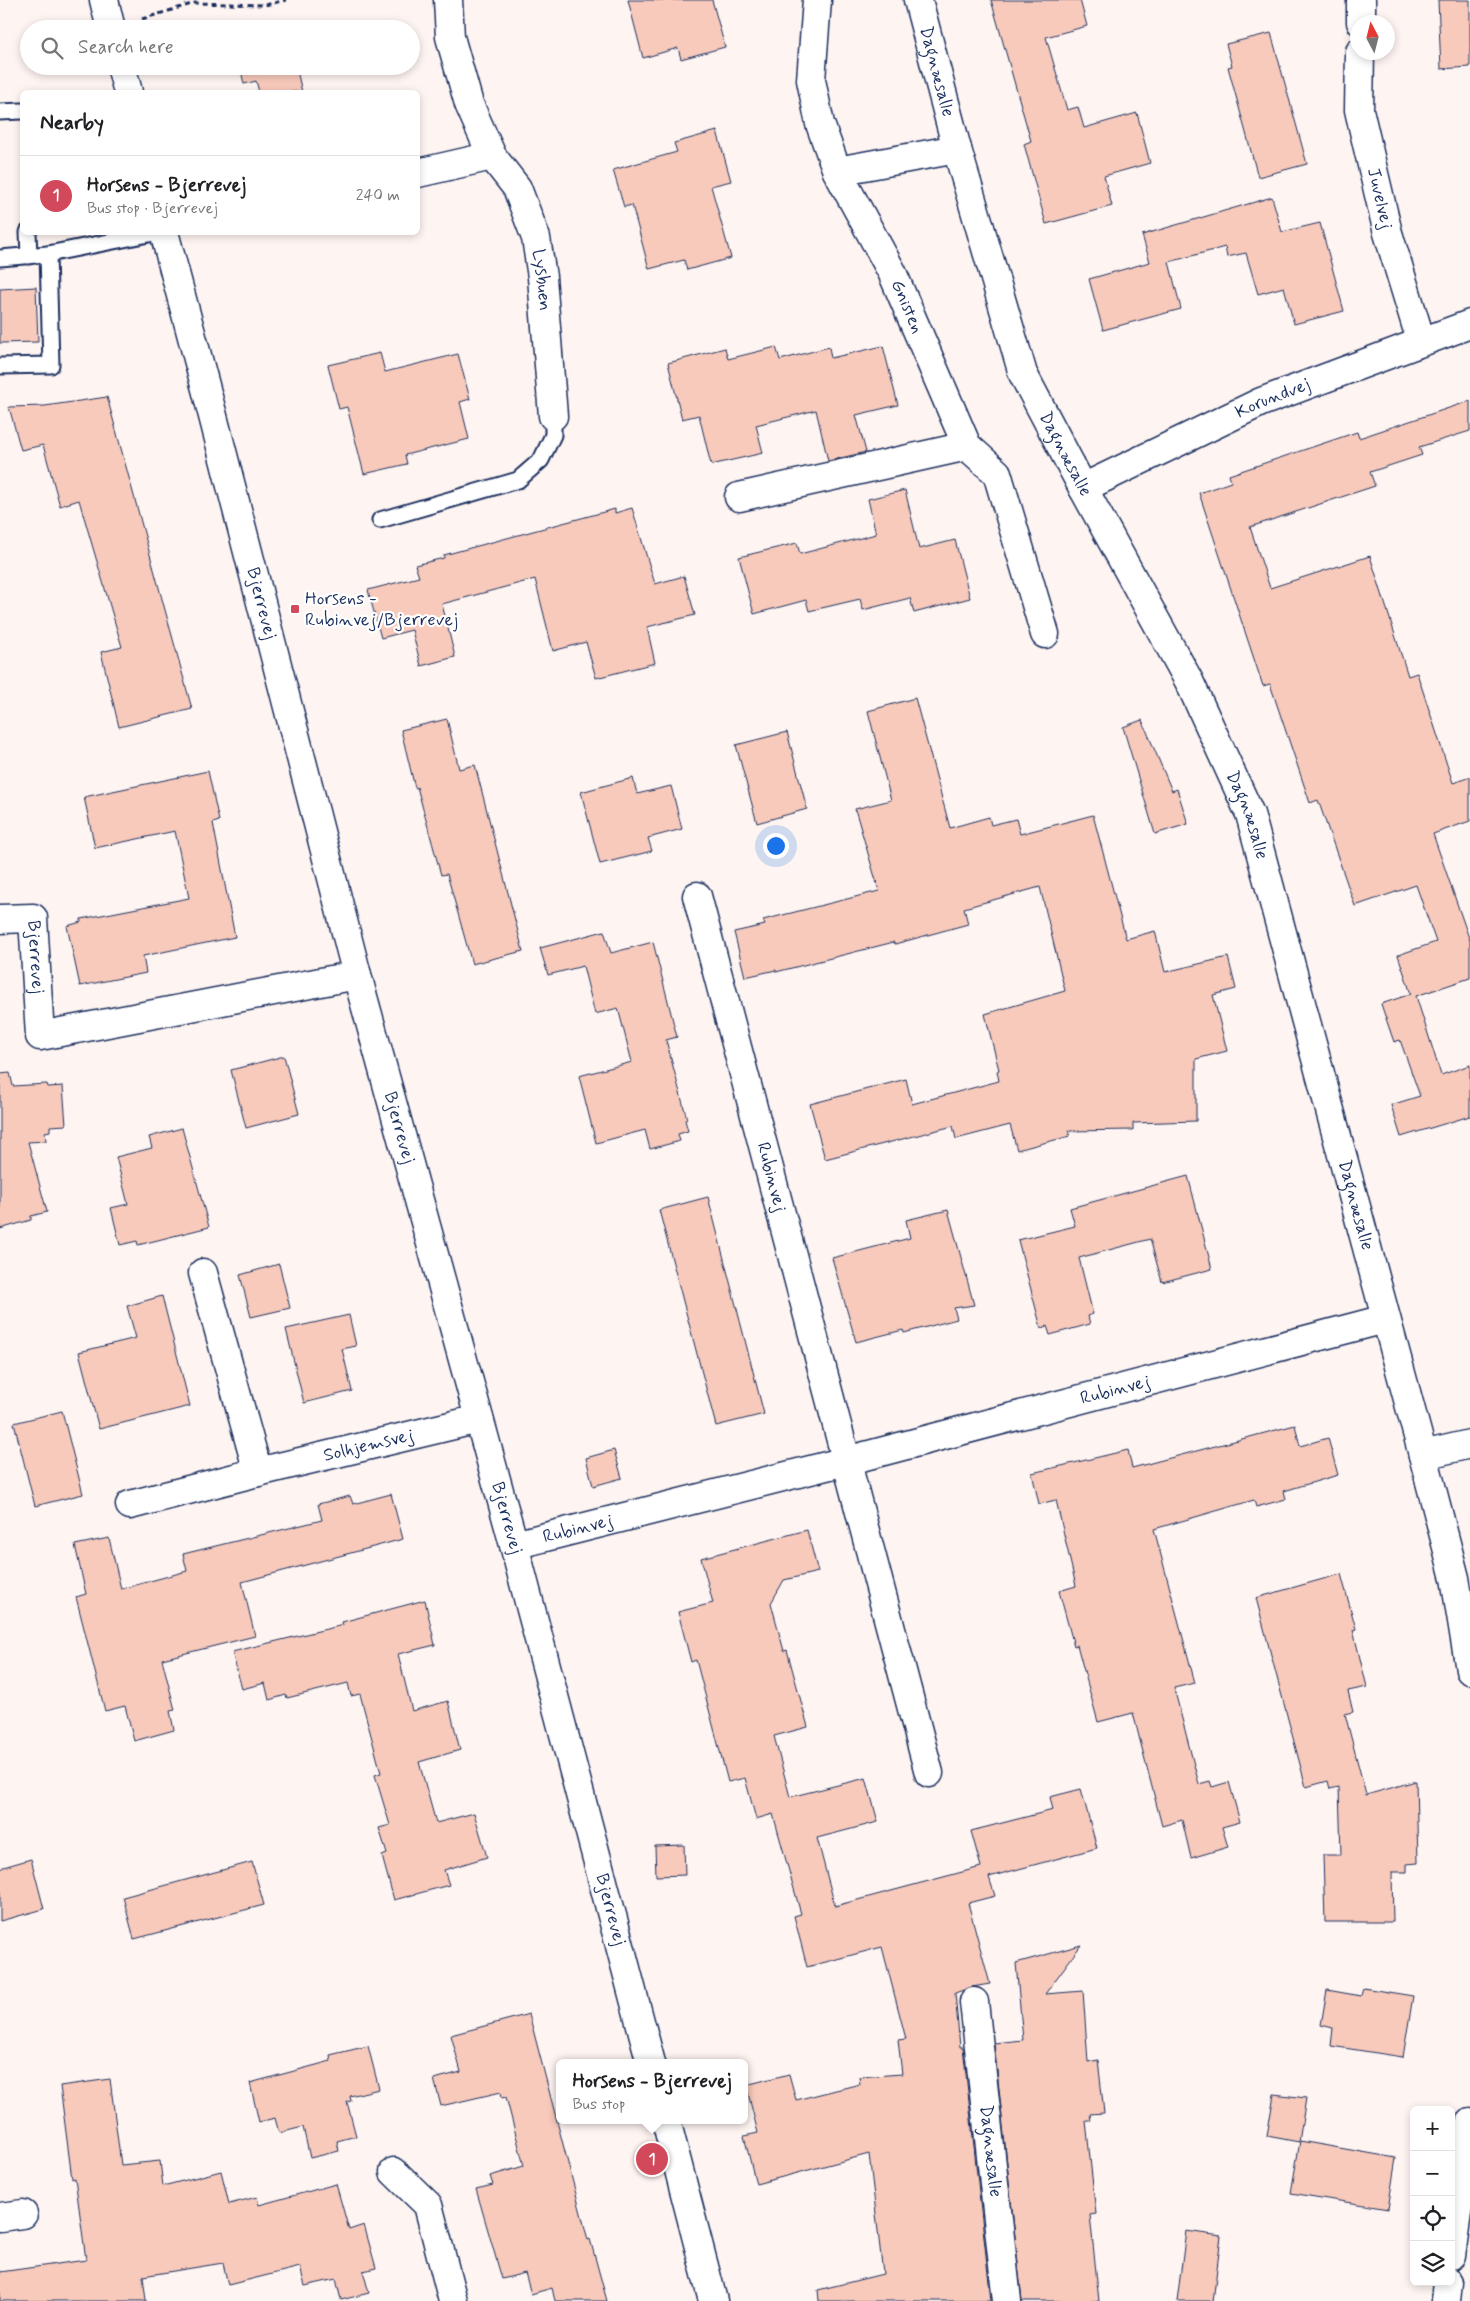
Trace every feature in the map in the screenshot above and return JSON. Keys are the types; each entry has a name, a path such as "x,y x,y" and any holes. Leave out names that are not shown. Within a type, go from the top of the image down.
{"street":[{"path":"104,0 109,20"},
{"name":"Lysbuen","path":"448,0 450,36 468,104 492,156 518,188 536,238 542,277 552,416"},
{"name":"Gnisten","path":"817,0 811,80 820,124 837,171 892,272 967,446 997,473 1045,634"},
{"name":"Dagnæsalle","path":"918,0 957,149 1023,374 1189,681 1250,814 1455,1578 1470,1670"},
{"path":"1361,15 1362,0"},
{"name":"Juvelvej","path":"1360,60 1358,110 1388,233 1421,341"},
{"path":"123,75 127,90"},
{"path":"837,171 957,149"},
{"path":"420,173 492,156"},
{"name":"Bjerrevej","path":"165,235 357,975 480,1419 650,2059"},
{"name":"Korundvej","path":"1083,488 1261,402 1470,324"},
{"path":"739,497 967,446"},
{"name":"Rubinvej","path":"697,896 929,1773"},
{"name":"Bjerrevej","path":"0,919 33,918 40,1036 357,975"},
{"path":"203,1273 258,1472"},
{"name":"Rubinvej","path":"514,1545 1385,1319"},
{"name":"Solhjemsvej","path":"130,1505 258,1472 480,1419"},
{"path":"1423,1455 1470,1444"},
{"name":"Dagnæsalle","path":"974,2002 1007,2301"},
{"path":"667,2124 713,2301"},
{"path":"1453,2241 1470,2132"},
{"path":"394,2172 428,2204 452,2301"},
{"path":"1446,2301 1448,2286"}],"lane":[{"path":"0,112 20,112"},
{"path":"28,235 28,256"},
{"path":"0,258 48,254 144,235"},
{"path":"0,366 51,365 48,254"},
{"path":"380,520 518,480 542,460 553,435 552,416"}],"path":[{"path":"140,20 195,3 265,6 286,0"}],"building":[{"path":"628,0 712,0 725,47 681,59 678,48 643,58"},
{"path":"991,0 1080,0 1087,26 1046,37 1067,110 1078,107 1084,128 1137,113 1150,163 1104,176 1112,206 1046,224 1024,144 1031,141"},
{"path":"1438,0 1470,0 1470,67 1441,69"},
{"path":"1271,33 1307,164 1258,177 1228,67 1232,66 1226,44"},
{"path":"242,75 298,75 302,90 258,90 256,81 244,84"},
{"path":"717,131 731,181 711,186 731,258 687,270 684,260 649,269 632,205 624,207 613,170 677,152 674,143"},
{"path":"1272,197 1282,232 1320,223 1344,311 1294,324 1284,287 1258,294 1246,253 1227,257 1225,247 1169,262 1181,309 1103,330 1089,279 1150,262 1142,235"},
{"path":"36,287 38,342 0,343 0,289"},
{"path":"883,346 898,405 856,415 866,452 828,461 816,410 756,425 763,453 711,465 699,415 682,419 668,363 725,348 728,359 776,347 780,360 829,347 831,358"},
{"path":"380,353 385,372 458,354 470,399 460,402 469,439 405,455 407,464 364,474 347,407 339,409 328,365"},
{"path":"107,397 192,709 119,727 101,652 122,647 79,500 60,506 43,445 21,450 9,407 45,406"},
{"path":"1470,401 1470,431 1419,447 1422,455 1370,472 1375,486 1250,527 1270,588 1370,556 1408,676 1417,673 1453,783 1470,777 1470,821 1433,834 1470,941 1470,978 1416,996 1441,1075 1470,1065 1470,1116 1401,1137 1391,1105 1420,1096 1400,1040 1394,1042 1381,1004 1411,994 1398,955 1436,942 1416,885 1355,906 1318,800 1310,803 1270,684 1263,686 1199,493 1231,482 1229,475 1357,432 1359,438"},
{"path":"905,490 919,549 955,540 970,598 914,613 910,598 863,610 860,599 809,611 806,600 754,614 739,557 797,543 800,554 876,534 868,499"},
{"path":"632,508 655,584 684,576 695,615 647,627 655,663 596,678 586,642 553,651 535,579 442,604 455,657 421,666 412,630 381,638 368,590 419,577 415,565 444,558 444,555 615,509 615,513"},
{"path":"915,698 950,828 989,817 991,825 1016,819 1020,834 1093,815 1126,939 1155,931 1165,972 1228,957 1236,989 1213,995 1227,1051 1196,1059 1196,1121 1133,1123 1133,1130 1068,1131 1070,1136 1017,1150 1010,1125 956,1139 953,1126 825,1159 810,1104 906,1079 912,1104 999,1081 997,1071 999,1070 985,1014 1065,991 1040,887 964,908 968,924 895,944 894,942 776,972 776,970 745,977 734,932 765,925 763,920 879,891 855,809 891,800 868,711"},
{"path":"447,719 459,769 475,765 523,951 472,964 447,874 441,875 417,787 415,788 401,730"},
{"path":"1142,720 1172,791 1177,789 1188,824 1155,834 1123,727"},
{"path":"787,732 807,809 757,823 736,745"},
{"path":"208,771 219,821 213,823 235,937 143,956 146,973 80,986 67,926 81,922 81,919 189,898 175,831 95,848 84,797"},
{"path":"633,778 637,794 671,786 682,829 648,838 652,851 600,864 581,792"},
{"path":"604,931 611,953 653,942 677,1037 666,1040 687,1119 685,1120 688,1131 678,1134 680,1141 650,1149 645,1130 596,1143 579,1076 632,1062 618,1008 595,1014 583,966 548,975 540,948"},
{"path":"284,1056 299,1114 246,1128 231,1070"},
{"path":"10,1073 13,1086 47,1084 48,1087 63,1086 66,1125 50,1126 50,1131 45,1132 46,1141 28,1142 47,1212 31,1216 31,1220 0,1229 0,1074"},
{"path":"182,1128 209,1227 138,1245 137,1241 120,1245 111,1208 128,1204 116,1157 152,1148 149,1137"},
{"path":"1188,1176 1212,1269 1162,1282 1150,1239 1079,1258 1093,1314 1088,1316 1090,1324 1050,1335 1047,1326 1041,1328 1018,1240 1075,1226 1070,1208"},
{"path":"708,1197 764,1414 716,1426 659,1210"},
{"path":"948,1210 974,1305 954,1308 957,1319 904,1333 903,1330 856,1342 832,1258 910,1238 906,1220"},
{"path":"279,1264 290,1308 251,1317 240,1275"},
{"path":"162,1296 190,1406 99,1429 79,1352 136,1338 127,1306"},
{"path":"349,1315 356,1346 342,1349 352,1391 304,1403 286,1329"},
{"path":"62,1411 83,1494 35,1506 14,1423"},
{"path":"1295,1425 1300,1446 1328,1438 1338,1475 1284,1491 1286,1499 1256,1507 1254,1500 1154,1529 1195,1683 1174,1688 1199,1784 1210,1781 1212,1787 1229,1782 1240,1822 1222,1827 1228,1847 1191,1858 1182,1820 1162,1826 1133,1713 1098,1722 1077,1645 1074,1646 1059,1591 1076,1586 1056,1500 1039,1504 1032,1473 1128,1450 1132,1468"},
{"path":"614,1450 622,1478 593,1486 586,1458"},
{"path":"391,1494 403,1539 242,1582 255,1636 162,1659 175,1710 170,1711 174,1730 134,1741 125,1706 105,1711 76,1597 86,1594 75,1545 109,1538 121,1589 187,1571 183,1554 322,1520 318,1504 350,1496 353,1504"},
{"path":"807,1530 818,1572 784,1580 771,1603 784,1651 787,1650 808,1727 774,1736 790,1797 866,1778 878,1822 817,1838 835,1906 981,1867 971,1831 1053,1810 1050,1797 1081,1789 1097,1848 989,1877 995,1896 968,1903 990,1984 972,1987 955,1993 960,2047 963,2047 991,2301 819,2301 818,2290 883,2274 869,2154 756,2184 744,2136 758,2133 748,2093 748,2084 789,2074 796,2100 860,2084 859,2077 902,2074 898,2040 906,2039 882,1947 807,1967 794,1916 801,1914 773,1814 756,1819 745,1778 728,1782 696,1660 691,1662 678,1612 713,1603 701,1558"},
{"path":"1341,1574 1356,1629 1353,1630 1367,1687 1348,1691 1353,1712 1345,1714 1366,1795 1416,1781 1418,1863 1407,1864 1407,1872 1392,1872 1393,1922 1325,1922 1323,1855 1341,1855 1339,1787 1330,1789 1328,1781 1306,1787 1256,1598"},
{"path":"425,1600 435,1645 398,1654 412,1711 448,1701 460,1750 419,1762 436,1823 474,1813 487,1857 444,1870 449,1885 394,1900 382,1856 387,1854 379,1828 390,1825 375,1775 381,1773 360,1694 351,1696 348,1683 287,1698 286,1695 269,1700 265,1683 242,1689 232,1652 343,1625 342,1622"},
{"path":"684,1845 685,1875 656,1876 655,1846"},
{"path":"31,1859 44,1909 0,1921 0,1868"},
{"path":"252,1862 264,1905 134,1939 123,1897"},
{"path":"1081,1945 1045,1994 1083,1991 1088,2062 1098,2060 1104,2113 1090,2114 1091,2121 1086,2121 1096,2214 1090,2215 1099,2301 1022,2301 994,2043 1023,2040 1016,1963"},
{"path":"1363,1988 1413,1996 1403,2057 1331,2046 1333,2028 1321,2025 1327,1990 1361,1996"},
{"path":"529,2014 556,2117 556,2124 558,2124 588,2240 590,2239 607,2301 555,2301 552,2288 531,2294 525,2273 502,2279 476,2189 493,2185 490,2176 524,2166 506,2097 502,2098 501,2092 441,2106 434,2079 461,2072 451,2035"},
{"path":"368,2046 379,2089 350,2096 351,2101 347,2102 356,2136 337,2141 339,2151 310,2158 303,2127 279,2133 275,2118 259,2122 250,2083 331,2061 330,2055"},
{"path":"110,2079 121,2165 160,2161 163,2186 221,2171 229,2204 257,2197 259,2205 336,2184 349,2230 364,2225 376,2268 363,2271 369,2293 341,2300 336,2279 305,2286 300,2267 228,2285 223,2263 143,2276 146,2301 0,2301 0,2272 86,2260 75,2178 72,2179 60,2086"},
{"path":"1274,2094 1306,2098 1299,2142 1267,2136"},
{"path":"1300,2141 1396,2158 1388,2209 1291,2193"},
{"path":"1186,2231 1221,2236 1213,2301 1177,2301"}],"place":[{"name":"Horsens - Rubinvej/Bjerrevej","path":"295,609"},
{"name":"Horsens - Bjerrevej","path":"652,2159"}]}
